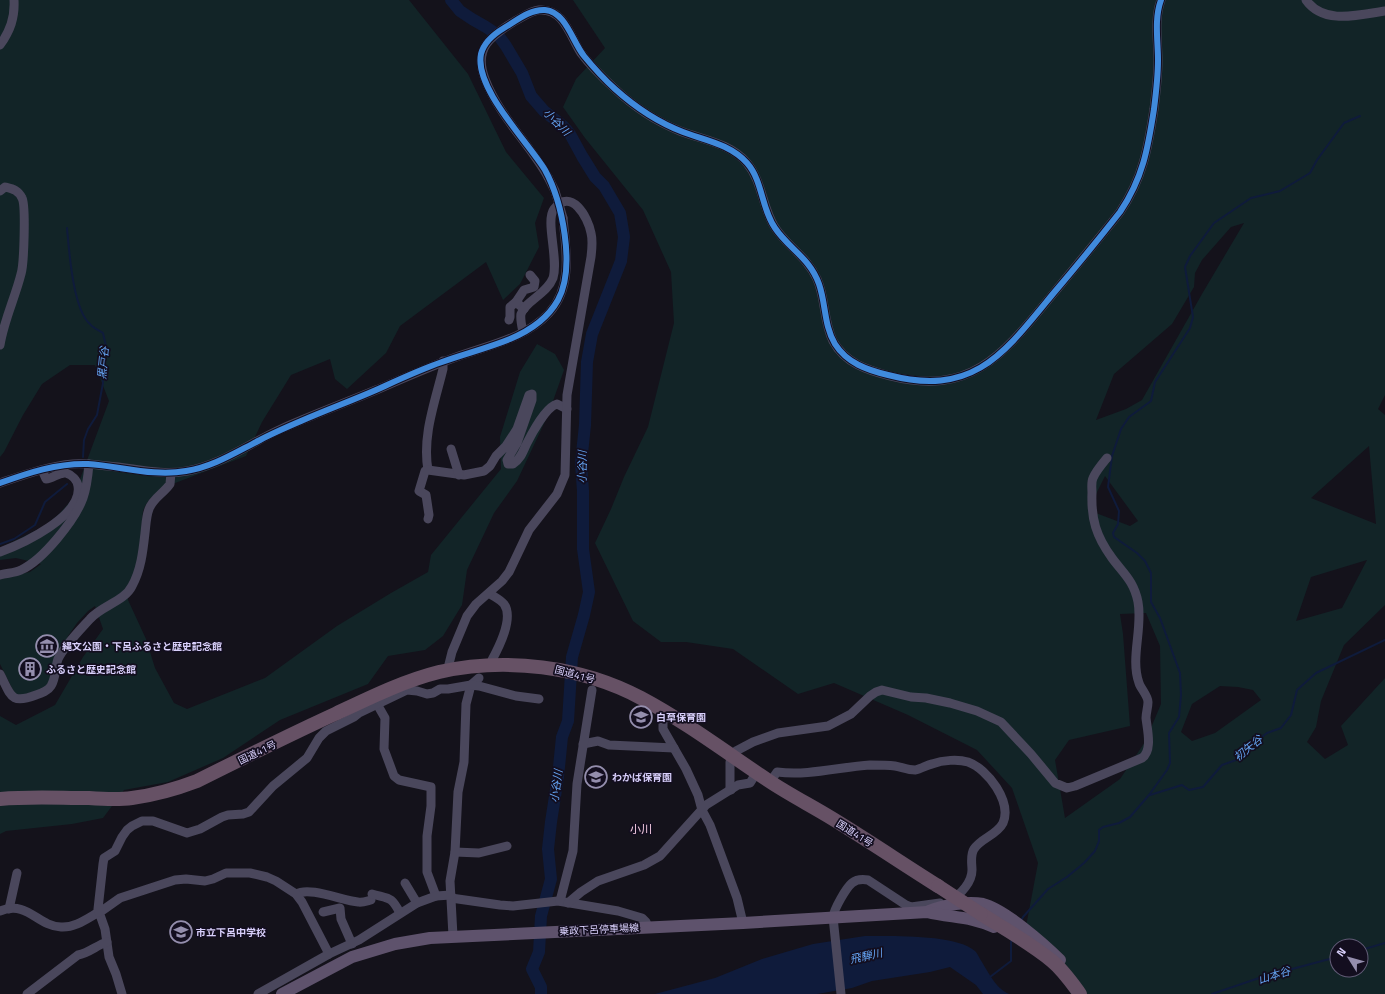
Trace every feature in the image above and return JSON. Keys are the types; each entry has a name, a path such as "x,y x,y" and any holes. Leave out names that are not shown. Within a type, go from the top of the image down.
{"highway":[{"name":"国道41号","path":"0,799 21,797 131,798 153,795 198,781 390,688 443,672 480,666 514,665 549,667 571,672 614,686 640,697 665,712 725,750 770,782 832,819 1014,934 1053,961 1068,977 1080,994"}],"main road":[{"path":"928,912 938,907 973,903 984,904 997,910 1029,933 1074,974 1080,985 1080,994"},
{"name":"乗政下呂停車場線","path":"282,994 336,964 365,952 406,941 453,936 526,932 743,923 833,923 928,912"},
{"path":"928,912 939,915 967,918 982,922 1010,935 1014,934"}],"street":[{"path":"0,45 10,29 13,20 14,0"},
{"path":"546,0 547,10"},
{"path":"0,482 60,466 89,464 171,473 195,469 218,462 280,430 443,362 511,338 541,321 549,313 561,294 566,274 566,251 563,218 555,191 548,177 536,156 506,119 486,82 480,60 481,53 489,40 498,31 535,11 547,10 558,16 565,24 582,54 593,67 614,88 645,114 681,131 727,148 745,160 756,179 775,228 804,258 816,277 821,288 829,331 839,350 858,366 869,371 903,379 942,381 965,375 992,361 1027,326 1127,202 1143,166 1150,132 1158,76 1157,17 1158,7 1161,0"},
{"path":"1306,0 1310,6 1324,15 1347,16 1385,11"},
{"path":"0,191 5,187 16,190 23,199 24,228 22,273 6,321 0,345"},
{"path":"440,689 436,683 449,664 452,652 467,616 476,604 502,581 509,572 529,530 557,494 565,475 567,395 591,257 592,243 591,232 586,221 575,203 568,200 564,201 554,209 551,216 555,266 553,278 542,293 524,309 521,314 523,332"},
{"path":"508,320 510,317 510,307 516,302 521,293 524,290 534,287 535,280 530,275"},
{"path":"516,302 524,309"},
{"path":"428,470 428,428 443,369 443,362"},
{"path":"428,470 459,475 478,473 490,466 517,429 529,395 532,394 532,400 517,443 507,460 508,464 516,462 521,456 526,444 548,409 557,404 567,409"},
{"path":"451,449 459,475"},
{"path":"736,751 778,733 828,726 851,714 870,696 882,690 977,710 1001,722 1031,754 1055,783 1067,788 1075,786 1146,755 1148,747 1146,716 1148,701 1139,683 1136,667 1139,628 1138,602 1134,589 1127,576 1112,559 1103,545 1094,525 1092,479 1107,458"},
{"path":"0,575 21,570 40,556 64,529 80,506 84,496 89,464"},
{"path":"0,552 22,544 55,523 68,511 76,500 78,488 77,481 66,473 46,479 42,470"},
{"path":"428,470 425,471 419,491 426,495 429,515 428,520"},
{"path":"0,674 11,695 15,699 25,700 48,689 54,679 58,660 77,634 98,611 125,594 131,588 138,573 141,561 146,518 149,509 153,502 170,484 171,473"},
{"path":"489,593 503,603 506,608 507,616 501,644 492,660"},
{"path":"453,936 450,881 454,852 458,792 464,762 466,704 472,685 479,678"},
{"path":"122,994 109,957 105,929 98,909 104,858 115,851 122,837 132,826 147,820 187,833 200,829 222,818 249,812 278,782 307,758 326,731 354,717 359,712 407,690 427,694 433,693 440,689 472,685 516,696 539,699"},
{"path":"562,902 573,851 577,784 592,690"},
{"path":"377,704 385,718 384,749 394,776 399,780 432,787 427,836 427,872 436,896"},
{"path":"665,712 662,717 663,729 696,789 702,810 710,825 725,865 743,923"},
{"path":"583,744 598,741 609,745 674,748"},
{"path":"770,782 777,772 790,774 824,772 870,765 894,766 917,770 933,763 959,760 969,762 980,770 995,784 1001,796 1004,809 1003,822 998,829 983,840 973,851 972,873 968,883 958,895 945,902 911,907 868,880 860,878 852,883 835,907 833,923 841,994"},
{"path":"730,762 731,790"},
{"path":"562,902 598,881 644,866 660,856 706,805 738,785 750,783 757,772"},
{"path":"454,852 479,853 507,846"},
{"path":"17,873 4,910 20,908 44,921 62,927 82,922 104,910 120,898 175,880 205,880 213,879 226,874 250,873 267,877 296,894 307,910 330,954"},
{"path":"405,883 417,903"},
{"path":"296,894 300,892 322,894 359,902 372,897 391,899 400,913"},
{"path":"258,994 330,954 352,944 417,903 436,896 451,897 500,906 562,902 624,912 642,918 648,927"},
{"path":"323,912 340,908 341,919 352,944"},
{"path":"28,994 78,955 86,953 99,944 107,942"}],"shaded area":[{"path":"0,0 409,0 468,74 506,152 544,198 535,223 539,247 520,284 503,300 486,262 400,326 386,353 347,389 335,379 330,359 291,375 262,422 246,456 162,488 149,501 143,511 138,559 136,569 129,582 128,600 146,639 155,668 174,703 187,709 265,678 337,626 428,572 431,555 501,469 500,437 520,372 537,344 555,354 564,370 548,415 517,481 494,513 467,570 462,605 443,636 425,650 388,656 368,684 280,720 223,758 168,782 124,790 103,818 72,824 6,831 0,834 0,716 16,725 55,705 83,657 103,629 95,606 77,623 68,636 52,679 44,688 20,696 15,694 0,664 0,578 30,572 41,564 16,558 0,560 0,548 45,526 60,513 73,498 109,401 95,365 70,365 42,384 0,457"},
{"path":"573,0 1385,0 1385,395 1378,409 1385,415 1385,605 1344,645 1321,701 1316,727 1307,742 1325,759 1348,745 1341,726 1385,678 1385,994 1082,994 1024,937 1038,863 1012,788 977,750 908,715 834,683 798,694 733,649 686,642 661,642 633,621 595,543 648,427 674,323 671,272 643,210 585,138 563,107 576,79 605,48","holes":["1244,223 1142,400 1126,409 1096,420 1114,374 1172,324 1194,287 1195,273 1202,260 1231,227","1369,446 1376,524 1311,498","1105,476 1138,521 1130,526 1088,510","1367,560 1342,608 1296,621 1311,577","1146,613 1160,646 1161,704 1145,742 1120,779 1065,818 1055,760 1069,740 1130,726 1123,634 1120,614","1220,686 1253,690 1261,700 1215,733 1192,741 1181,732 1192,704"]}],"water":[{"name":"飛騨川","path":"865,936 922,937 954,941 966,945 976,952 996,983 1000,988 1009,994 983,994 976,985 950,967 930,972 872,981 852,988 817,994 655,994 715,978 762,959 813,944"}],"waterway":[{"name":"小谷川","path":"451,0 460,11 498,35 522,73 531,96 544,111 563,126 570,134 595,177 604,186 620,213 624,237 621,261 592,334 587,362 585,425 581,463 583,491 583,549 589,592 572,657 568,721 562,737 548,849 551,879 541,916 539,952 532,969 541,987 541,994"},
{"path":"1021,921 1048,889 1067,877 1084,863 1095,851 1099,841 1099,830 1103,827 1119,823 1130,817 1149,795 1167,770 1170,763 1169,733 1179,717 1181,695 1180,673 1160,618 1151,602 1151,573 1145,561 1137,553 1114,537 1113,533 1118,524 1119,511 1108,487 1112,456 1121,429 1129,417 1151,401 1155,382 1190,328 1193,317 1185,267 1190,256 1214,223 1251,198 1280,191 1310,173 1317,160 1344,123 1360,116"},
{"name":"黒戸谷","path":"67,228 73,279 80,306 84,317 91,325 103,333 106,346 102,369 103,383 97,415 88,429 84,440 83,457"},
{"name":"黒戸谷","path":"0,544 14,539 35,525 45,502 67,484"},
{"name":"初矢谷","path":"1150,795 1182,785 1189,790 1203,787 1222,765 1236,760 1251,745 1267,733 1281,728 1291,715 1297,690 1316,673 1385,640"},
{"name":"初矢谷","path":"990,977 1011,961 1012,940"},
{"name":"山本谷","path":"1369,948 1385,943"},
{"name":"山本谷","path":"1212,994 1262,977 1329,959"}],"cycle path":[{"path":"0,483 43,469 76,464 100,465 162,473 174,473 206,466 285,428 417,372 510,339 531,328 549,313 558,300 563,286 566,270 565,234 557,199 545,170 504,114 486,83 481,68 482,50 490,39 500,30 523,16 539,10 552,12 558,16 568,28 584,56 615,89 638,108 673,128 716,143 733,151 747,163 756,178 770,220 787,242 805,260 815,275 819,284 831,337 845,356 858,365 873,371 917,380 943,380 964,375 984,366 1018,336 1120,212 1128,199 1139,175 1147,150 1152,123 1158,73 1157,22 1161,0"}],"place":[{"name":"縄文公園・下呂ふるさと歴史記念館","path":"47,646"},
{"name":"ふるさと歴史記念館","path":"30,669"},
{"name":"白草保育園","path":"641,717"},
{"name":"わかば保育園","path":"596,777"},
{"name":"市立下呂中学校","path":"181,932"}],"district":[{"name":"小川","path":"641,829"}]}
